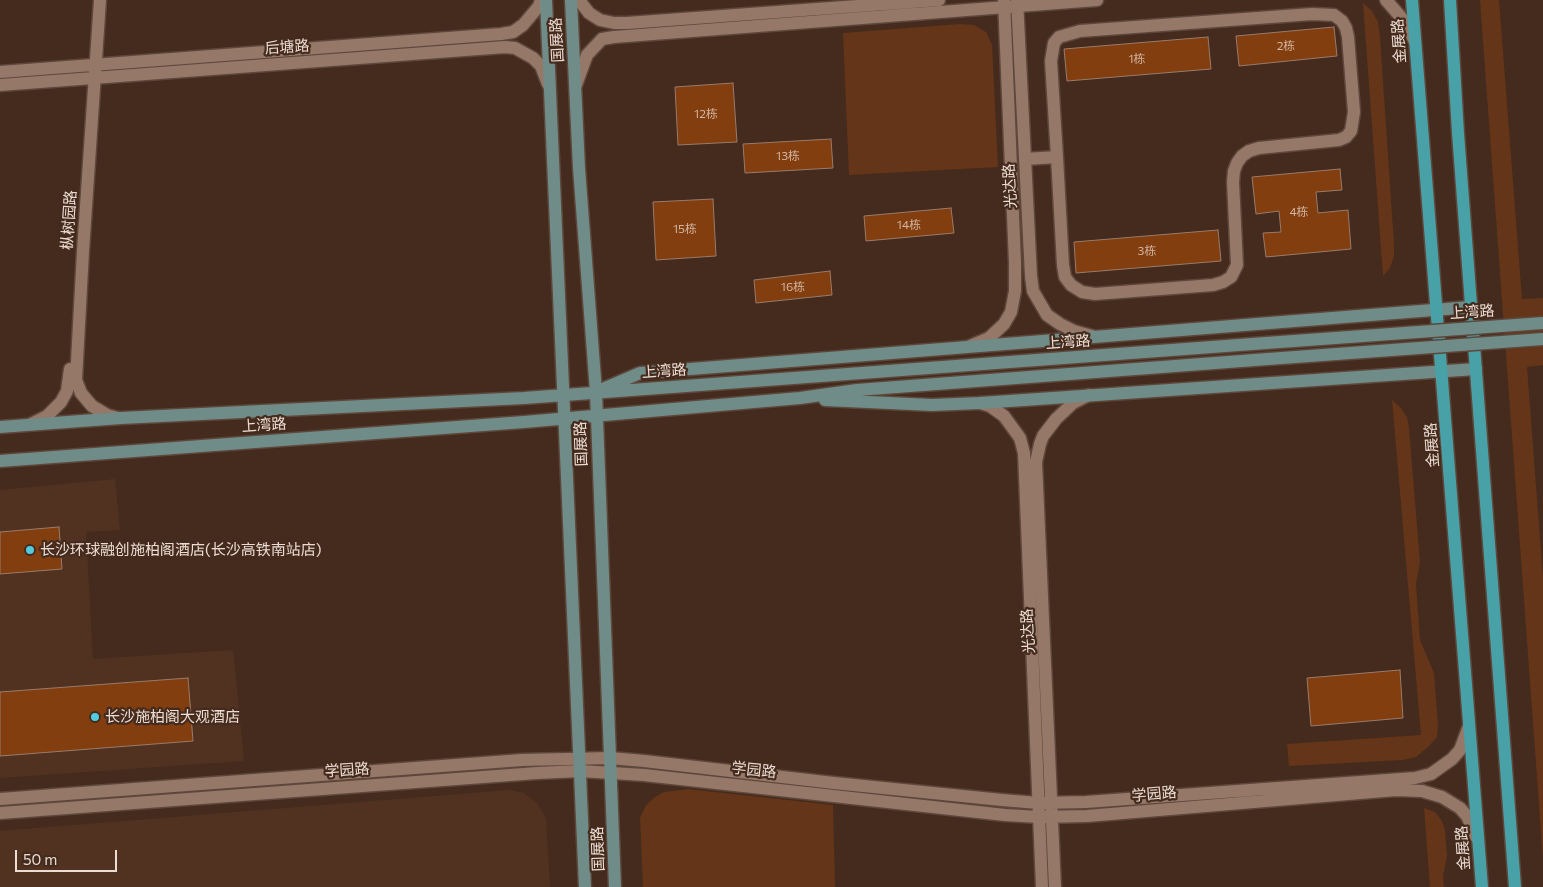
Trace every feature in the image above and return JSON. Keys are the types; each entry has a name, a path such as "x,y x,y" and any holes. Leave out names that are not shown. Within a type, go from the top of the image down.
{"main road":[{"name":"国展路","path":"546,0 585,887"},
{"name":"国展路","path":"571,0 580,178 596,392 615,887"},
{"name":"金展路","path":"1412,0 1482,887"},
{"path":"1450,0 1514,887"},
{"name":"上湾路","path":"596,392 640,372 1471,307"},
{"name":"上湾路","path":"0,427 121,418 524,398 1543,323"},
{"name":"上湾路","path":"0,461 524,422 800,398 857,390 1543,339"},
{"name":"上湾路","path":"800,398 904,404 980,403 1476,369"}],"street":[{"name":"枞树园路","path":"93,64 94,0"},
{"name":"枞树园路","path":"31,424 47,416 61,402 69,382 93,64 100,0"},
{"name":"后塘路","path":"0,72 501,34 513,32 524,25 539,6 541,0"},
{"path":"579,0 589,13 600,20 627,23 939,0"},
{"path":"575,93 587,55 602,39 630,35 1004,4 1097,0"},
{"path":"1386,0 1406,23 1416,44"},
{"name":"光达路","path":"1018,3 1033,291 1047,315 1060,324 1084,335 1094,336"},
{"name":"光达路","path":"969,347 989,338 1004,324 1011,312 1015,291 1004,4"},
{"path":"1312,14 1334,15 1342,21 1346,28 1354,112 1351,131 1346,137 1339,140 1259,148 1249,151 1242,156 1234,171 1233,182 1237,265 1231,277 1222,282 1213,285 1095,294 1082,292 1071,285 1065,277 1063,264 1056,157 1051,61 1054,43 1059,37 1080,31 1312,14"},
{"name":"后塘路","path":"0,85 505,47 515,48 524,52 541,66 551,94"},
{"name":"枞树园路","path":"92,78 76,380 81,393 92,406 107,415 121,418"},
{"path":"1025,159 1056,157"},
{"name":"光达路","path":"1055,887 1036,462 1043,436 1056,419 1073,403 1088,395"},
{"name":"光达路","path":"980,403 990,406 1004,416 1020,438 1024,452 1042,887"},
{"name":"学园路","path":"0,813 536,773 610,758 644,760 854,785 1038,803 1214,794 1415,778 1431,774 1452,759 1460,750 1470,723"},
{"name":"学园路","path":"0,799 522,760 580,765 611,772 1005,815 1039,817 1087,816 1410,790 1432,793 1452,802 1467,816 1479,843"}],"shaded area":[{"path":"1480,0 1499,0 1522,299 1543,298 1543,365 1527,367 1543,578 1543,859"},
{"path":"1363,3 1372,11 1378,22 1380,37 1394,244 1394,256 1390,268 1383,276"},
{"path":"960,24 974,25 986,32 992,45 998,167 849,175 843,33"},
{"path":"1392,400 1407,417 1409,428 1420,562 1416,584 1420,640 1434,673 1438,726 1437,737 1416,757 1403,760 1289,766 1287,744 1421,735"},
{"path":"115,479 120,530 86,532 93,659 233,650 244,761 0,778 0,490"},
{"path":"688,789 833,805 835,887 643,887 640,818 646,805 655,797 664,792"},
{"path":"509,790 524,793 537,803 546,818 550,887 0,887 0,831"},
{"path":"1424,808 1435,812 1442,821 1445,830 1447,856 1443,876 1444,887 1430,887"}],"building":[{"path":"1334,27 1337,56 1239,66 1236,36"},
{"path":"1208,37 1211,69 1067,81 1064,49"},
{"path":"733,83 737,142 678,145 675,87"},
{"path":"831,139 833,168 745,173 743,144"},
{"path":"1340,169 1342,190 1316,192 1318,213 1348,210 1351,249 1266,257 1263,233 1281,232 1279,211 1256,214 1252,177"},
{"path":"713,199 716,256 656,260 653,202"},
{"path":"951,208 954,233 866,241 864,216"},
{"path":"1218,230 1221,261 1076,273 1074,242"},
{"path":"830,271 832,295 756,303 754,280"},
{"name":"长沙环球融创施柏阁酒店(长沙高铁南站店)","path":"59,527 62,569 0,574 0,532"},
{"path":"1400,670 1403,718 1311,726 1307,678"},
{"name":"长沙施柏阁大观酒店","path":"188,678 193,741 0,756 0,692"}],"place":[{"name":"长沙环球融创施柏阁酒店(长沙高铁南站店)","path":"30,550"},
{"name":"长沙施柏阁大观酒店","path":"95,717"}]}
